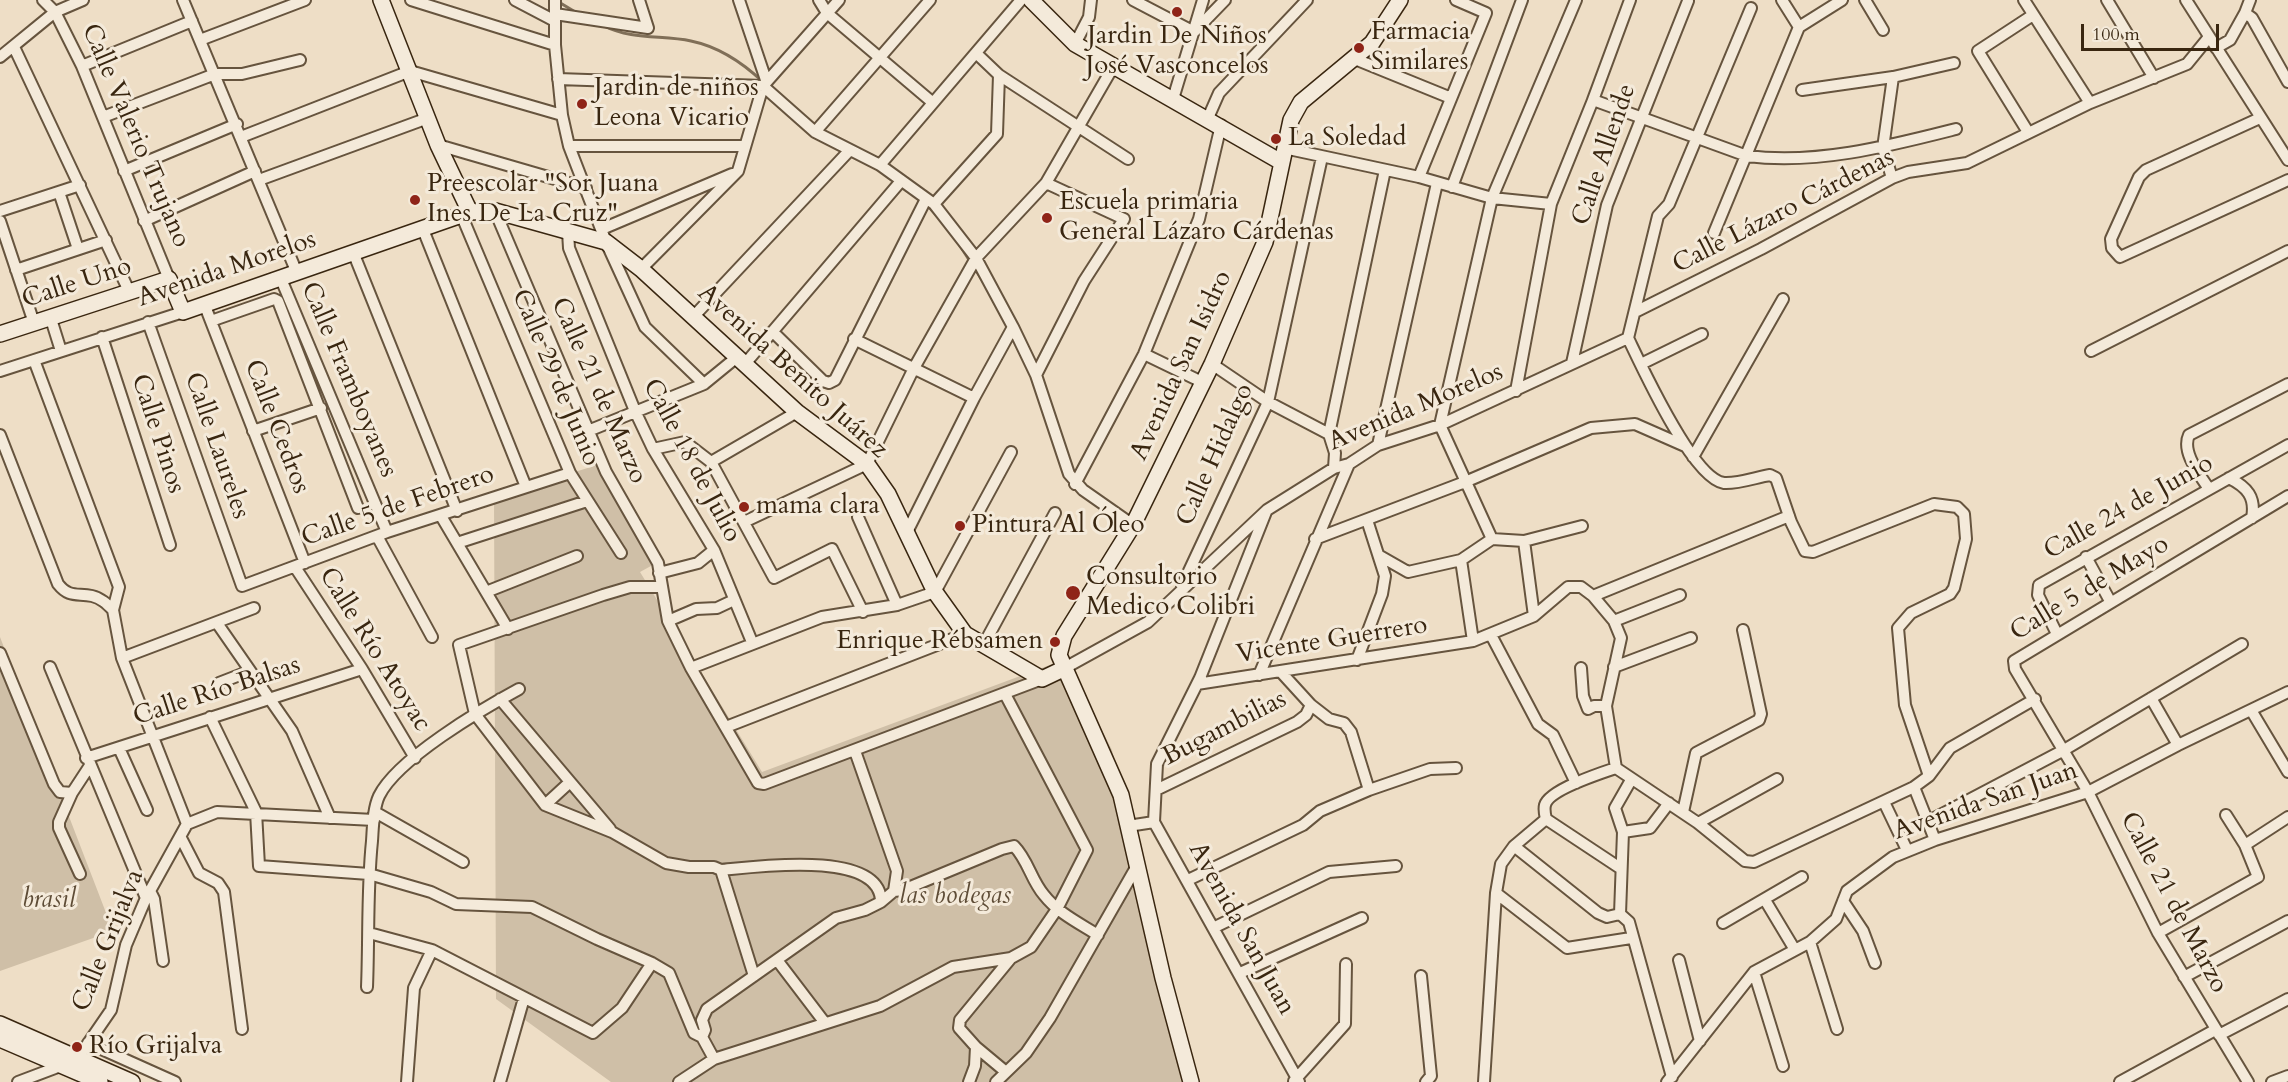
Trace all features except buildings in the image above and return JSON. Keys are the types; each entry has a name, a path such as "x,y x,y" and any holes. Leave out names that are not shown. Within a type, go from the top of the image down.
{"street":[{"name":"Calle Valerio Trujano","path":"43,0 55,12 82,66 183,312"},
{"path":"0,57 14,48 55,12 83,0"},
{"path":"183,0 237,124 297,273"},
{"path":"200,40 305,0"},
{"path":"381,0 465,213"},
{"path":"411,0 555,45"},
{"path":"515,0 555,18 648,28 639,0"},
{"path":"555,0 555,45 562,115 569,146 585,188 645,327 704,384"},
{"path":"739,0 765,83 815,132 880,165 930,202 976,258 1036,375 1069,474 1075,484 1133,525"},
{"path":"819,0 827,13 932,102"},
{"path":"641,269 738,171 765,83 839,0"},
{"path":"815,132 930,0"},
{"path":"880,165 1021,0"},
{"path":"1030,0 1075,44 1214,122 1283,155 1322,157 1419,177 1492,198 1551,204"},
{"path":"1075,44 1089,17 1090,0"},
{"path":"1133,0 1194,32"},
{"path":"1173,99 1203,0"},
{"path":"1194,32 1225,0"},
{"path":"1075,484 1144,354 1199,219 1219,93 1307,0"},
{"name":"Avenida San Isidro","path":"1063,669 1059,655 1064,636 1133,525 1204,383 1265,242 1291,120 1301,102 1355,59 1371,43 1400,0"},
{"path":"1419,177 1486,13 1471,3 1456,0"},
{"path":"1452,187 1522,0"},
{"path":"1492,539 1440,425 1492,198 1576,0"},
{"path":"1516,391 1551,204 1630,0"},
{"path":"1782,0 1799,27"},
{"path":"1714,233 1799,27 1842,0"},
{"path":"1865,0 1883,30"},
{"path":"2024,0 2090,104"},
{"path":"2107,0 2154,78"},
{"path":"2186,0 2288,159"},
{"path":"2216,48 2230,40 2250,0"},
{"name":"Calle Allende","path":"1572,363 1607,205 1688,1"},
{"path":"1751,8 1669,204 1658,216 1637,311 1628,338 1693,457 1711,476 1725,483 1770,475 1776,478 1789,516 1805,551 1813,552 1934,504 1957,507 1964,514 1966,539 1954,588 1950,594 1911,613 1898,628 1905,705 1929,776"},
{"path":"2245,13 2252,18 2288,82"},
{"path":"2028,132 1977,51 2033,15"},
{"path":"82,66 192,21"},
{"name":"Calle Lázaro Cárdenas","path":"1637,311 1761,249 1892,178 1908,172 1967,163 2090,104 2187,64 2209,37"},
{"path":"14,48 129,291"},
{"path":"976,54 999,75 1128,159"},
{"path":"1355,59 1451,98"},
{"path":"103,117 215,74 242,74 300,60"},
{"path":"1802,90 1893,77 1954,63"},
{"path":"744,522 867,465 914,368 976,258 1046,183 1113,67"},
{"path":"241,137 410,71 562,115"},
{"path":"774,333 823,381 829,383 838,375 854,339 930,202 997,134 999,75"},
{"path":"1892,178 1884,148 1893,77"},
{"path":"558,79 765,83"},
{"path":"1593,100 1641,115 1747,156 1790,158 1884,148 1956,129"},
{"path":"144,221 257,175 429,118"},
{"path":"2260,118 2146,170 2139,177 2111,239 2112,248 2120,257 2288,180"},
{"path":"124,171 237,124"},
{"path":"438,145 585,188"},
{"path":"569,146 744,146"},
{"path":"694,316 849,151"},
{"name":"Calle Hidalgo","path":"1179,591 1268,402 1322,157"},
{"path":"1334,468 1335,453 1329,434 1385,170"},
{"path":"604,235 738,171"},
{"path":"588,431 704,384 740,361 774,333 901,181"},
{"path":"1036,375 1084,281 1124,219 1046,183"},
{"path":"1378,446 1437,183"},
{"path":"0,211 80,185"},
{"path":"59,192 78,249"},
{"name":"Avenida Benito Juárez","path":"465,213 495,211 568,232 604,235 797,412 867,465 888,494 935,592 965,634 1041,679"},
{"name":"Calle 21 de Marzo","path":"495,211 606,472 658,563 668,621 691,668 758,783 764,784 855,751"},
{"name":"Avenida Morelos","path":"0,371 148,322 205,306 465,213"},
{"name":"Calle 29 de Junio","path":"465,213 570,473 621,553"},
{"path":"0,221 34,323"},
{"path":"422,227 526,487"},
{"name":"Calle 18 de Julio","path":"568,232 569,248 635,411 653,449 714,550 752,642"},
{"path":"16,270 106,240"},
{"path":"2091,351 2288,250"},
{"path":"353,252 457,511"},
{"name":"Calle Uno","path":"0,334 169,279"},
{"name":"Calle Framboyanes","path":"281,279 382,534 432,637"},
{"path":"211,321 274,299 278,301 358,508"},
{"path":"1693,457 1783,299"},
{"name":"Calle Cedros","path":"205,306 254,431 300,565"},
{"path":"51,319 61,351"},
{"name":"Calle Laureles","path":"148,322 242,586"},
{"path":"907,532 974,398 1013,327"},
{"path":"1641,364 1702,334"},
{"name":"Calle Pinos","path":"102,337 170,545"},
{"name":"Avenida Morelos","path":"1063,669 1148,621 1267,510 1334,468 1349,464 1378,446 1440,425 1628,338"},
{"path":"854,339 974,398"},
{"path":"1144,354 1204,383"},
{"path":"34,360 119,587 113,610 122,658 187,824 217,812 330,818 374,816 463,862"},
{"path":"1212,364 1268,402 1329,434"},
{"path":"2209,489 2188,453 2186,441 2189,435 2288,384"},
{"path":"254,431 321,408"},
{"path":"711,462 797,412"},
{"path":"1315,539 1465,482 1592,428 1635,424 1685,446"},
{"path":"0,435 58,584 64,592 73,596 92,596 103,600 113,610"},
{"path":"653,449 685,442 711,462 774,578 832,549 863,612"},
{"name":"Calle 24 de Junio","path":"2057,634 2038,595 2039,585 2288,445"},
{"path":"691,668 752,642 822,617 897,605 935,592 1011,452"},
{"path":"1259,675 1315,539 1349,464"},
{"name":"Calle 5 de Febrero","path":"242,586 382,534 570,473"},
{"path":"2229,478 2244,485 2251,495 2254,507 2252,518"},
{"name":"Calle 5 de Mayo","path":"2088,792 2035,699 2015,669 2014,661 2288,496"},
{"path":"456,543 587,501"},
{"path":"1128,826 1154,822 1157,764 1197,684 1267,510"},
{"path":"984,644 1054,513"},
{"path":"441,516 508,629"},
{"path":"1789,516 1593,596 1614,621 1622,638 1606,706 1616,768 1631,780 1683,812 1745,861 1754,862 1914,787 1929,776 1950,748 2035,699"},
{"path":"858,517 897,605"},
{"path":"1357,660 1382,594 1385,576 1367,520"},
{"path":"1380,556 1408,572 1461,560 1492,539 1524,540 1582,526"},
{"path":"1524,540 1534,616"},
{"path":"659,573 698,563 714,550"},
{"path":"486,592 577,556"},
{"path":"2086,557 2110,602"},
{"path":"1461,560 1473,641"},
{"name":"Calle Río Atoyac","path":"300,565 415,758"},
{"path":"662,587 630,587 459,645 476,714 545,805 612,832 666,863 689,867 714,867 721,870 807,863 853,872 872,880 879,888 881,902"},
{"name":"Vicente Guerrero","path":"1197,684 1473,641 1491,636 1534,616 1568,587 1581,587 1593,596"},
{"path":"1614,621 1680,595"},
{"path":"668,621 696,609 717,608 734,600"},
{"path":"122,658 254,608"},
{"path":"217,623 292,731 330,818"},
{"path":"1683,812 1696,753 1759,720 1761,714 1743,630"},
{"path":"726,727 965,634"},
{"path":"1491,636 1538,724 1554,735 1575,783"},
{"path":"1614,668 1691,638"},
{"path":"1929,821 2064,750 2242,644"},
{"path":"0,653 54,784 68,793"},
{"path":"50,667 88,763 148,895 154,899 163,962"},
{"path":"1581,668 1583,696 1588,710 1594,706 1606,706"},
{"name":"Calle Río Balsas","path":"88,763 119,748 153,736 362,669"},
{"path":"894,891 897,871 855,751 1005,694 1063,669 1121,795 1163,978 1191,1082"},
{"path":"219,683 250,671"},
{"path":"1280,671 1311,705 1329,719 1344,723 1351,732 1369,790"},
{"path":"367,987 369,874 374,816 378,798 387,782 415,758 476,714 519,689"},
{"name":"Avenida San Juan","path":"1670,1079 1754,972 1810,942 1836,919 1846,891 1907,850 2088,792 2288,692"},
{"path":"679,1082 714,1059 880,1006 953,967 1011,958 1031,947 1057,909 1087,850 1005,694"},
{"path":"2151,698 2178,745"},
{"path":"500,699 612,832"},
{"name":"Bugambilias","path":"1156,790 1297,722 1306,715 1311,705"},
{"path":"2251,710 2288,772"},
{"path":"210,717 256,813 259,867 369,874 431,892 456,904 532,907 669,973 694,1034 702,1037 714,1059"},
{"path":"119,748 147,810"},
{"path":"80,874 59,828 59,822 68,793 88,763"},
{"path":"1188,879 1303,825 1320,811 1369,790 1430,769 1456,768"},
{"path":"1616,768 1575,783 1548,799 1544,806 1546,819 1620,867"},
{"path":"1698,823 1777,779"},
{"path":"1631,780 1616,808 1623,832 1620,914 1629,922 1631,938 1670,1079"},
{"path":"545,805 570,782"},
{"path":"1914,787 1935,840"},
{"name":"Calle 21 de Marzo","path":"2088,792 2158,933 2248,1082"},
{"path":"1884,802 1907,850"},
{"path":"1623,832 1650,828 1669,803"},
{"path":"2158,933 2258,877 2245,845 2226,815"},
{"path":"2245,845 2288,817"},
{"path":"1484,1082 1496,893 1501,864 1514,846 1546,819"},
{"name":"Avenida San Juan","path":"1154,822 1215,927 1297,1081"},
{"name":"Calle Grijalva","path":"78,1058 111,1010 126,945 148,895 187,824"},
{"path":"181,838 199,873 218,883 224,892 242,1029"},
{"path":"702,1037 705,1030 702,1020 707,1009 836,918 865,910 881,902 894,891 903,890 1002,849 1014,846 1022,854 1042,894 1057,909 1098,935"},
{"path":"1514,846 1599,913 1606,917 1620,914"},
{"path":"996,1082 1026,1053 1050,1018 1138,864"},
{"path":"1215,927 1329,872 1396,866"},
{"path":"721,870 754,976"},
{"path":"1723,923 1802,877"},
{"path":"1496,893 1568,948 1631,938"},
{"path":"1765,900 1795,950"},
{"path":"1844,901 1863,931 1875,963"},
{"path":"1240,973 1362,918"},
{"path":"2184,977 2288,921"},
{"path":"369,933 432,950 593,1033 622,1008 652,963"},
{"path":"1810,942 1837,1029"},
{"path":"407,1082 414,988 432,950"},
{"path":"1006,1072 976,1047 959,1028 960,1020 1011,958"},
{"path":"777,960 825,1023"},
{"path":"1679,960 1700,1041"},
{"path":"1297,1081 1346,1024 1346,964"},
{"path":"1754,972 1783,1066"},
{"path":"1421,976 1431,1076 1426,1082"},
{"path":"500,1082 525,998"},
{"path":"2120,1082 2217,1032 2288,999"},
{"path":"0,1024 132,1082"},
{"path":"0,1039 100,1082"},
{"path":"88,1043 113,1052 175,1082"},
{"path":"969,1082 975,1066 976,1047"},
{"path":"18,1082 63,1065"},
{"path":"2272,1082 2288,1076"}],"green space":[{"name":"las bodegas","path":"607,462 660,561 640,572 762,772 1066,659 1112,750 1191,1082 611,1082 496,999 494,497"},
{"name":"brasil","path":"0,637 113,931 0,971"}],"waterway":[{"path":"557,1 577,13"},
{"path":"604,26 625,33 680,39 712,47 747,68 763,82"},
{"path":"926,204 938,217"},
{"path":"957,241 971,263"},
{"path":"975,269 984,283"}],"place":[{"name":"Jardin De Niños José Vasconcelos","path":"1177,12"},
{"name":"Farmacia Similares","path":"1359,48"},
{"name":"Jardin de niños Leona Vicario","path":"582,104"},
{"name":"La Soledad","path":"1276,139"},
{"name":"Preescolar \"Sor Juana Ines De La Cruz\"","path":"415,200"},
{"name":"Escuela primaria General Lázaro Cárdenas","path":"1047,218"},
{"name":"mama clara","path":"744,507"},
{"name":"Pintura Al Óleo","path":"960,526"},
{"name":"Consultorio Medico Colibri","path":"1073,593"},
{"name":"Enrique Rébsamen","path":"1055,642"},
{"name":"Río Grijalva","path":"77,1047"}]}
